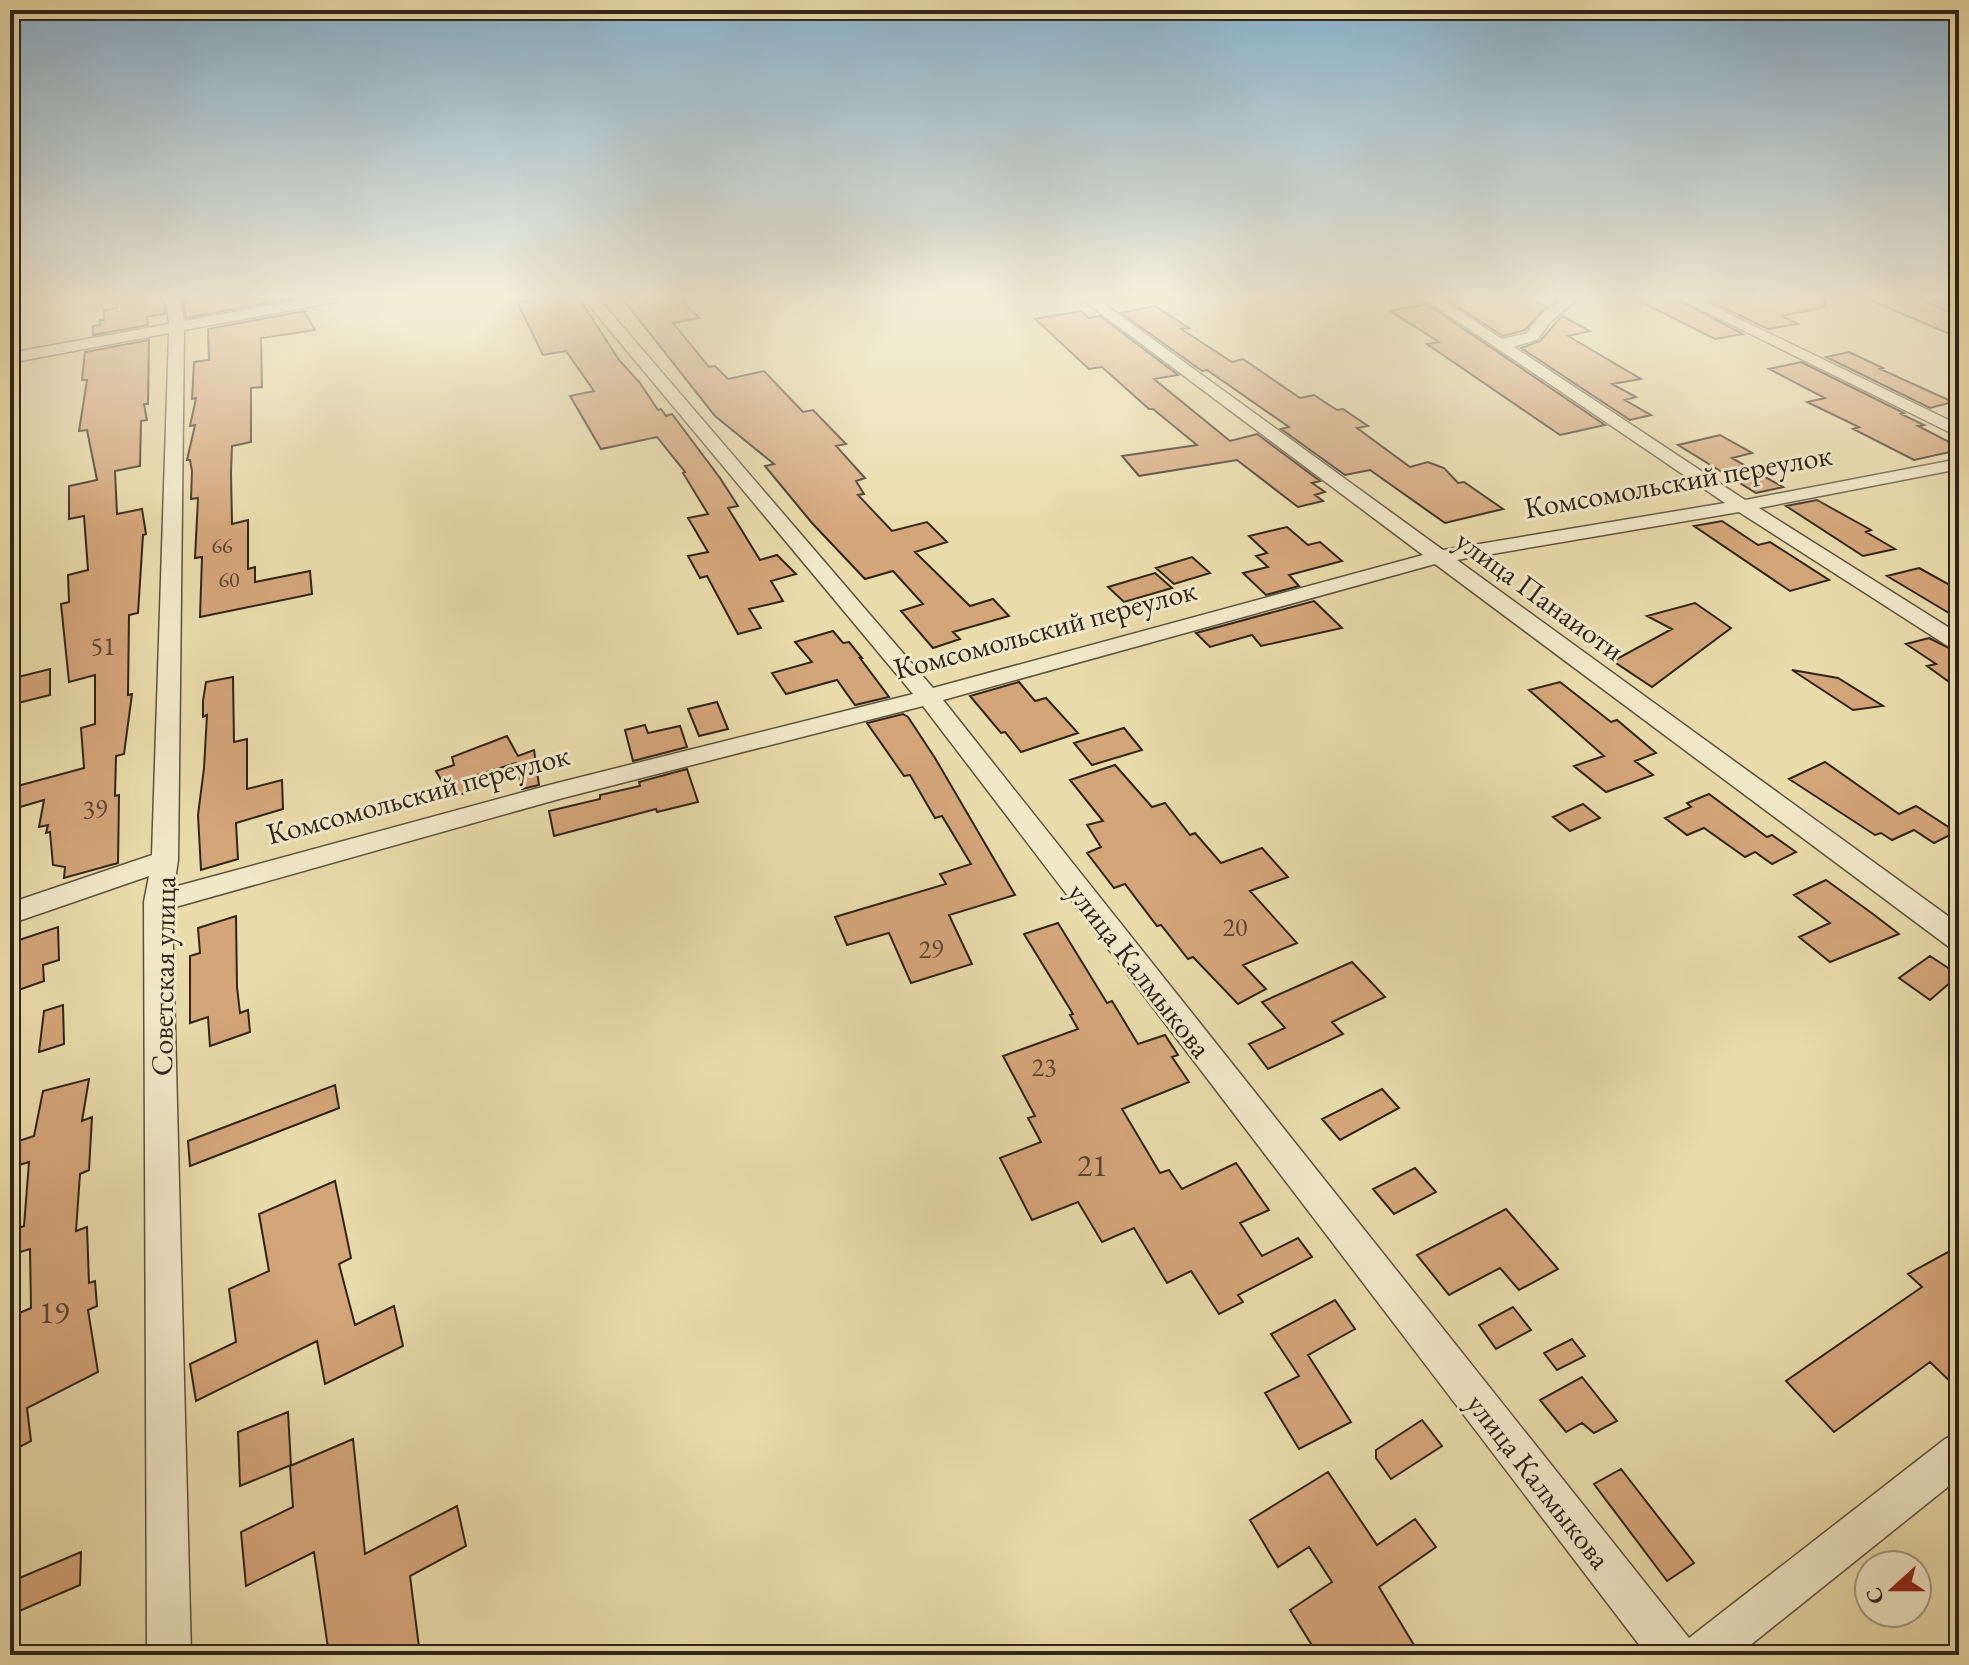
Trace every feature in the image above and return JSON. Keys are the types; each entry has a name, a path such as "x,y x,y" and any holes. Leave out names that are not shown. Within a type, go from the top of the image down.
{"street":[{"name":"Советская улица","path":"169,1655 158,902 165,860 174,376"},
{"name":"улица Калмыкова","path":"656,376 928,697 1674,1655"},
{"name":"улица Панаиоти","path":"1192,376 1959,939"},
{"path":"1549,376 1742,506 1959,643"},
{"path":"1844,376 1959,432"},
{"name":"Комсомольский переулок","path":"158,902 542,795 928,697 1437,557 1742,506 1959,464"},
{"path":"10,914 165,860"},
{"path":"1703,1655 1959,1453"}],"building":[{"path":"82,376 148,376 148,404 144,404 147,420 141,421 140,466 115,471 117,514 142,509 146,534 143,535 138,613 129,615 128,695 132,694 124,754 116,756 118,863 64,878 65,867 53,865 50,832 46,833 48,825 39,827 44,800 10,810 10,788 84,768 81,728 95,724 95,675 69,682 61,604 69,602 68,575 88,570 84,516 69,519 69,486 97,480 87,430 79,431 87,380 82,380"},
{"path":"193,376 262,376 262,387 251,388 251,442 232,446 232,524 248,520 248,569 255,567 255,582 310,571 312,594 200,617 202,557 195,558 198,498 191,499 192,471 190,460 187,460 195,425 190,426 196,398 192,399"},
{"path":"583,376 633,376 658,410 661,409 666,416 672,414 720,478 738,506 728,508 760,560 777,555 796,574 771,581 783,601 749,609 761,628 738,634 707,576 700,578 688,556 708,552 688,518 708,514 685,472 657,437 601,449 570,396 594,391"},
{"path":"683,376 725,376 728,379 768,376 803,412 813,410 846,444 836,446 865,478 856,481 864,494 858,495 892,531 927,522 947,542 915,552 970,606 993,599 1009,616 953,632 960,639 933,648 901,611 923,604 893,571 865,579 812,523 765,466 774,464 715,416"},
{"path":"1112,376 1174,376 1154,379 1230,441 1257,434 1320,481 1312,483 1325,492 1315,495 1323,501 1298,507 1237,460 1139,476 1122,456 1197,445"},
{"path":"1215,376 1267,376 1300,398 1314,395 1368,426 1357,428 1410,467 1428,462 1444,468 1458,483 1464,482 1503,509 1445,523 1370,470 1345,475 1281,429 1289,427"},
{"path":"1473,376 1532,376 1605,425 1560,435"},
{"path":"1563,376 1635,376 1641,379 1612,384 1636,397 1625,400 1651,415 1630,420"},
{"path":"1782,376 1829,376 1904,413 1901,414 1924,425 1918,426 1959,447 1959,450 1914,460 1853,429 1859,427 1807,402 1825,398"},
{"path":"1864,376 1895,376 1953,402 1930,408"},
{"path":"1720,435 1752,453 1732,458 1783,487 1756,493 1678,445"},
{"path":"1817,500 1871,530 1866,532 1895,549 1863,556 1786,506"},
{"path":"1722,521 1758,545 1770,542 1829,580 1790,591 1694,526"},
{"path":"1287,527 1308,545 1320,542 1342,561 1289,575 1299,586 1266,595 1243,573 1268,567 1256,556 1267,553 1249,536"},
{"path":"1192,557 1210,573 1174,584 1156,568"},
{"path":"1919,568 1959,590 1959,619 1887,576"},
{"path":"1155,573 1172,588 1124,602 1108,587"},
{"path":"1314,601 1342,628 1261,646 1252,635 1210,647 1196,633"},
{"path":"1695,603 1731,628 1652,687 1613,661 1672,629 1647,616"},
{"path":"833,631 843,643 849,642 889,697 855,705 837,680 786,694 772,673 812,662 795,642"},
{"path":"1929,638 1959,653 1959,689 1927,666 1936,664 1906,644"},
{"path":"50,669 50,695 10,705 10,679"},
{"path":"1792,670 1838,678 1883,706 1853,710"},
{"path":"233,677 234,742 247,739 247,789 282,780 283,809 236,823 238,859 201,870 198,815 204,768 207,715 203,717 203,701 206,682"},
{"path":"1019,682 1035,701 1046,698 1078,733 1021,752 970,696"},
{"path":"1560,682 1611,722 1617,720 1656,753 1635,761 1653,775 1606,792 1574,766 1604,756 1529,690"},
{"path":"717,702 728,729 699,736 688,709"},
{"path":"903,714 935,758 1015,895 949,915 972,964 911,983 889,933 847,945 835,917 946,884 940,874 971,864 942,816 935,818 910,775 904,776 867,723"},
{"path":"645,725 648,733 680,726 687,747 633,761 625,730"},
{"path":"1124,728 1142,750 1092,765 1074,743"},
{"path":"507,736 518,756 534,750 539,785 522,789 516,763 471,777 476,790 451,797 436,771 454,765 452,757"},
{"path":"1825,762 1899,814 1916,806 1956,832 1934,843 1914,830 1892,840 1881,833 1875,835 1789,779"},
{"path":"1115,765 1152,807 1165,803 1190,835 1195,833 1221,863 1262,848 1288,877 1250,891 1297,943 1243,965 1266,989 1238,1004 1193,957 1188,959 1161,925 1157,926 1125,884 1114,888 1087,853 1101,847 1087,825 1103,821 1070,780"},
{"path":"687,769 698,802 657,812 656,809 554,836 549,811 600,799 600,795 640,786 639,782"},
{"path":"1709,794 1767,837 1772,835 1796,852 1772,864 1755,852 1745,857 1704,828 1687,835 1665,818 1691,807 1687,803"},
{"path":"1583,804 1600,818 1570,831 1553,817"},
{"path":"1826,880 1899,934 1830,962 1799,937 1830,923 1794,895"},
{"path":"236,916 240,1013 248,1010 250,1032 210,1046 208,1017 190,1023 190,956 200,953 198,928"},
{"path":"1058,923 1107,1003 1112,1001 1138,1044 1165,1035 1178,1055 1172,1057 1189,1082 1122,1109 1160,1173 1169,1170 1182,1189 1236,1163 1269,1210 1240,1223 1262,1256 1298,1238 1312,1257 1238,1295 1243,1302 1219,1314 1191,1271 1167,1283 1134,1228 1102,1242 1078,1202 1032,1220 1000,1158 1041,1142 1028,1118 1035,1116 1003,1056 1078,1029 1070,1015 1073,1014 1024,934"},
{"path":"58,927 59,960 43,965 44,981 10,993 10,943"},
{"path":"1930,956 1959,975 1930,1000 1899,978"},
{"path":"1352,962 1385,997 1332,1022 1343,1034 1268,1069 1249,1044 1285,1028 1262,1002"},
{"path":"63,1005 64,1044 39,1052 44,1011"},
{"path":"89,1079 82,1121 92,1117 89,1170 80,1174 76,1231 87,1227 89,1283 95,1281 97,1306 88,1310 98,1372 27,1408 31,1441 10,1452 10,1317 31,1308 30,1249 10,1255 10,1231 24,1226 29,1162 10,1168 10,1144 34,1136 43,1091"},
{"path":"335,1085 339,1108 190,1166 188,1141"},
{"path":"1382,1089 1399,1108 1340,1140 1322,1119"},
{"path":"1415,1168 1436,1192 1394,1214 1373,1189"},
{"path":"335,1181 351,1258 339,1264 355,1325 394,1306 403,1346 325,1384 317,1341 196,1401 190,1364 236,1342 229,1289 269,1271 259,1214"},
{"path":"1506,1209 1558,1269 1519,1290 1500,1268 1449,1295 1417,1255"},
{"path":"1959,1246 1959,1390 1930,1362 1834,1432 1786,1381 1922,1287 1908,1274"},
{"path":"1335,1300 1355,1329 1308,1355 1351,1422 1299,1449 1265,1393 1299,1376 1271,1334"},
{"path":"1513,1307 1531,1330 1496,1349 1479,1325"},
{"path":"1572,1339 1585,1356 1557,1370 1544,1353"},
{"path":"1582,1377 1617,1421 1594,1433 1582,1423 1566,1432 1540,1400"},
{"path":"288,1412 291,1465 240,1486 238,1432"},
{"path":"1422,1420 1442,1446 1391,1479 1376,1458 1376,1450"},
{"path":"353,1439 365,1554 457,1506 466,1546 410,1576 420,1655 329,1655 314,1552 246,1586 241,1532 293,1507 290,1466"},
{"path":"1621,1469 1694,1563 1667,1581 1594,1484"},
{"path":"1328,1472 1377,1545 1415,1519 1436,1547 1379,1587 1420,1655 1318,1655 1290,1610 1332,1582 1309,1547 1278,1567 1250,1520"},
{"path":"81,1552 80,1585 10,1615 10,1582"}]}
